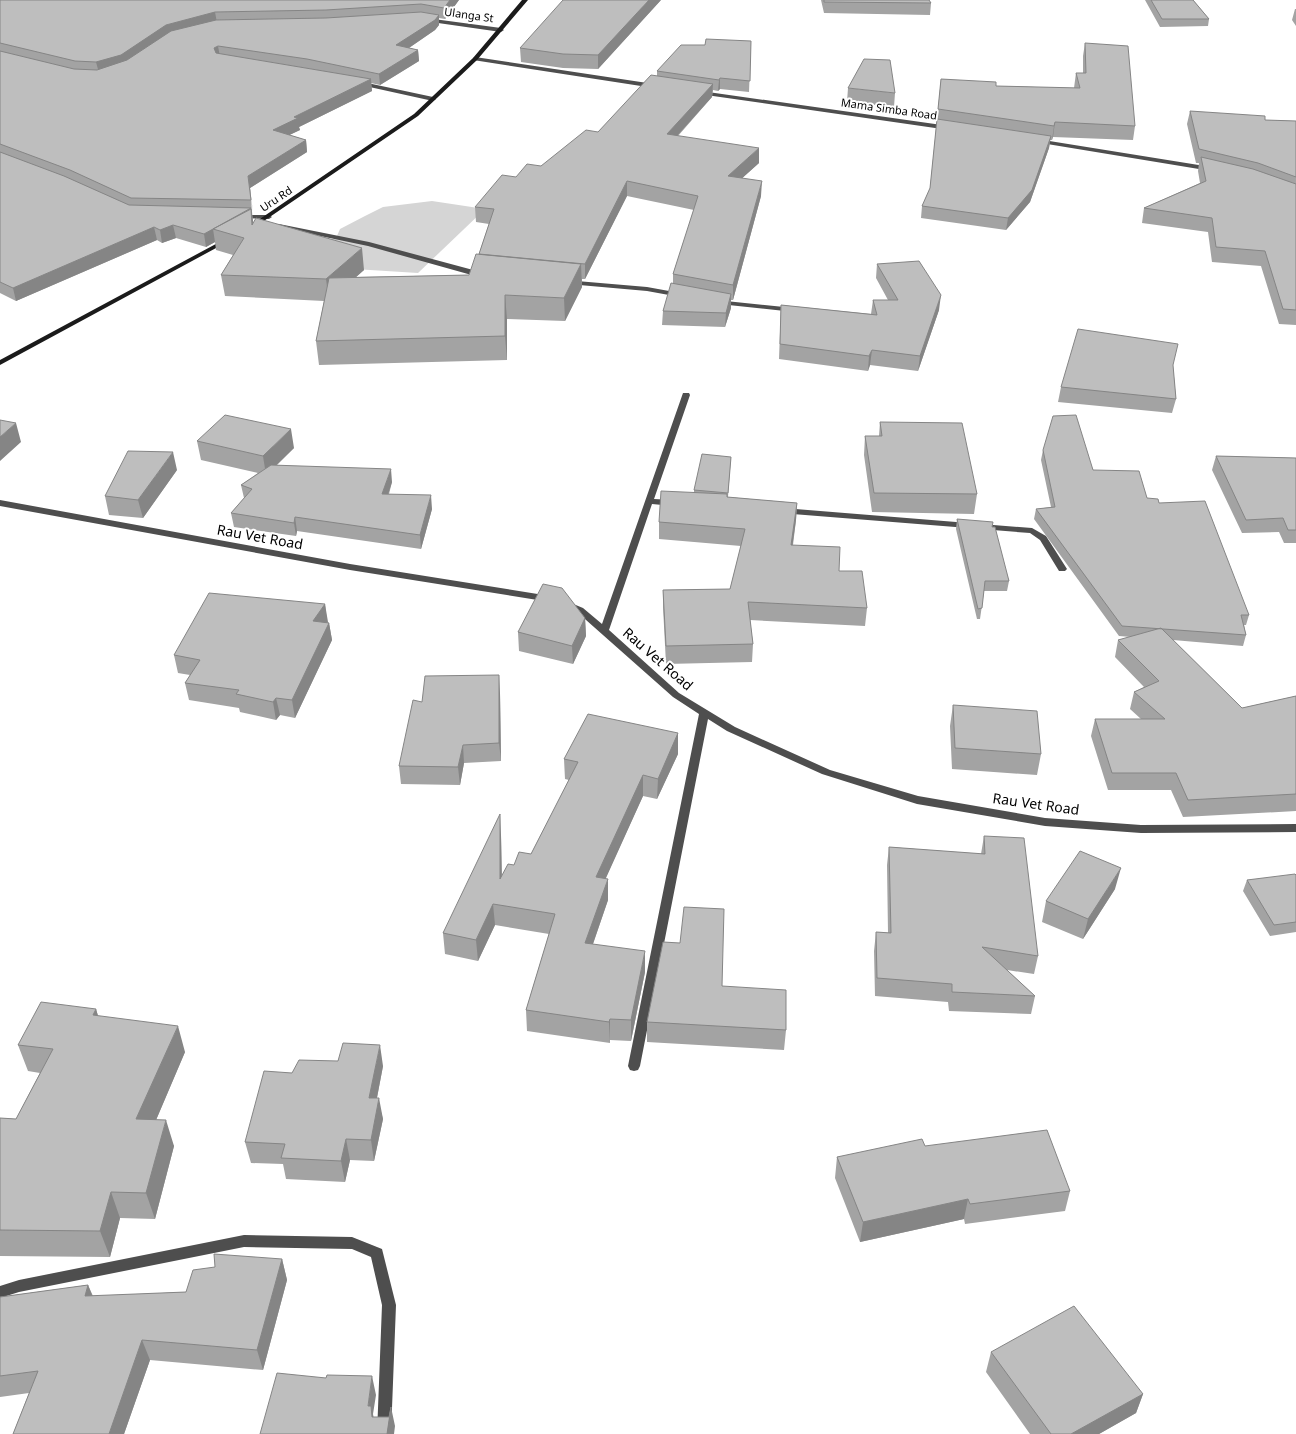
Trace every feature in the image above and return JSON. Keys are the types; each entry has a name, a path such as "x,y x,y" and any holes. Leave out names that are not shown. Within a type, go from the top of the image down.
{"street":[{"name":"Uru Rd","path":"250,228 269,217 416,115 475,59 525,0"},
{"name":"Ulanga St","path":"422,19 501,30"},
{"path":"475,59 662,87"},
{"path":"354,82 433,98"},
{"name":"Mama Simba Road","path":"691,91 954,128"},
{"path":"1032,140 1216,170"},
{"path":"233,216 269,217"},
{"path":"258,223 331,235 468,272 496,276"},
{"path":"0,363 233,237"},
{"path":"562,281 647,289 684,296"},
{"path":"713,301 806,311"},
{"path":"604,630 686,395"},
{"path":"649,501 679,503"},
{"name":"Rau Vet Road","path":"0,504 350,567 561,601 580,610 676,696 731,730 826,772 918,800 1045,822 1141,829 1296,828"},
{"path":"776,510 1032,531 1043,538 1062,569"},
{"path":"634,1066 704,713"},
{"path":"0,1292 19,1286 244,1241 352,1243 377,1253 389,1305 384,1434"}],"shaded area":[{"path":"432,201 485,209 418,273 306,266 310,256 337,236 340,229 365,216 383,207"}],"building":[{"path":"0,0 450,0 444,8 421,4 326,10 215,12 166,25 121,55 96,62 75,61 0,43"},
{"path":"563,0 649,0 598,55 563,54 520,48"},
{"path":"824,0 929,0 931,3 824,2"},
{"path":"1151,0 1193,0 1209,19 1162,19"},
{"path":"421,12 439,15 435,20 396,45 418,50 379,74 307,59 218,46 214,48 216,53 371,79 294,117 298,118 273,130 306,140 248,176 251,200 131,198 70,170 0,144 0,51 74,69 97,70 127,60 171,31 216,20 326,18"},
{"path":"706,39 751,41 750,81 720,78 719,80 657,71 681,45 705,45"},
{"path":"1085,43 1128,46 1135,126 1055,122 1054,126 938,109 941,79 996,82 996,86 1080,88 1076,73 1086,73"},
{"path":"864,59 890,60 895,93 848,88"},
{"path":"651,75 713,84 667,134 759,148 728,176 762,181 733,285 673,274 698,196 627,181 585,264 479,254 494,209 475,207 502,175 516,177 527,164 541,166 586,130 598,132"},
{"path":"1190,111 1265,116 1265,120 1296,121 1296,177 1258,163 1199,149"},
{"path":"937,119 1051,136 1032,190 1008,218 922,206 930,188"},
{"path":"0,152 64,176 129,205 251,208 204,234 173,225 160,230 154,227 13,288 0,282"},
{"path":"1201,157 1253,169 1296,184 1296,310 1283,309 1265,251 1216,247 1212,218 1144,208 1206,181"},
{"path":"251,209 252,225 256,218 362,248 326,279 221,275 244,238 213,229"},
{"path":"476,254 581,264 564,298 505,295 505,336 316,341 329,278 469,275"},
{"path":"919,261 941,295 920,356 872,350 869,356 780,344 781,305 877,315 873,300 898,300 877,264"},
{"path":"671,283 731,294 726,313 663,311"},
{"path":"1078,329 1178,344 1173,365 1176,399 1061,387"},
{"path":"225,415 291,429 263,456 197,441"},
{"path":"1076,415 1093,470 1139,471 1147,498 1158,499 1159,503 1205,501 1249,615 1241,615 1246,635 1122,626 1036,509 1055,507 1043,450 1053,416"},
{"path":"0,420 16,423 0,437"},
{"path":"880,422 962,423 977,494 874,493 865,436 882,436"},
{"path":"128,451 173,452 138,500 105,496"},
{"path":"702,454 731,457 728,493 694,490"},
{"path":"1216,456 1296,458 1296,530 1288,530 1283,518 1246,520"},
{"path":"271,465 391,469 382,494 431,495 420,535 295,517 294,523 231,513 252,489 241,485"},
{"path":"661,491 727,494 727,497 797,503 791,545 840,547 839,571 862,571 867,608 748,602 753,644 666,646 663,590 730,589 745,529 659,522"},
{"path":"957,519 993,522 992,527 995,527 1009,581 985,581 982,608 978,609"},
{"path":"543,584 562,588 585,618 572,646 518,632"},
{"path":"209,593 325,604 313,621 329,623 292,700 276,698 273,702 236,694 239,690 185,683 200,660 174,655"},
{"path":"1161,628 1242,708 1296,696 1296,794 1188,800 1176,773 1112,773 1095,719 1165,719 1134,692 1159,681 1118,640"},
{"path":"499,675 499,743 463,745 458,767 399,766 413,700 422,702 425,676"},
{"path":"953,705 1037,711 1041,754 955,748"},
{"path":"588,714 678,733 658,779 643,775 596,877 608,879 585,943 645,951 631,1020 610,1019 609,1022 526,1010 555,914 493,904 476,940 443,933 500,814 500,879 508,864 514,865 519,852 531,854 578,762 564,759"},
{"path":"984,836 1024,838 1038,956 982,947 1035,996 952,992 952,984 877,978 876,932 891,933 889,847 985,854"},
{"path":"1080,851 1121,868 1088,919 1046,901"},
{"path":"1295,874 1296,922 1274,925 1247,880"},
{"path":"684,907 724,909 722,986 786,990 786,1030 647,1022 663,942 680,943"},
{"path":"41,1002 96,1009 93,1015 178,1026 136,1119 166,1120 146,1193 111,1192 100,1231 0,1230 0,1118 16,1119 53,1049 18,1045"},
{"path":"343,1043 380,1045 369,1098 379,1098 371,1140 346,1139 341,1161 281,1158 285,1144 245,1142 264,1071 292,1073 299,1060 338,1061"},
{"path":"1047,1130 1070,1191 970,1204 968,1199 863,1222 837,1157 922,1139 925,1146"},
{"path":"214,1254 282,1259 257,1350 142,1340 109,1434 13,1434 38,1371 0,1376 0,1297 88,1285 85,1296 186,1292 193,1270 215,1267"},
{"path":"1074,1306 1143,1394 1071,1434 1051,1434 991,1352"},
{"path":"277,1373 326,1378 327,1375 372,1376 368,1406 371,1406 372,1417 389,1417 391,1407 387,1434 260,1434"}]}
